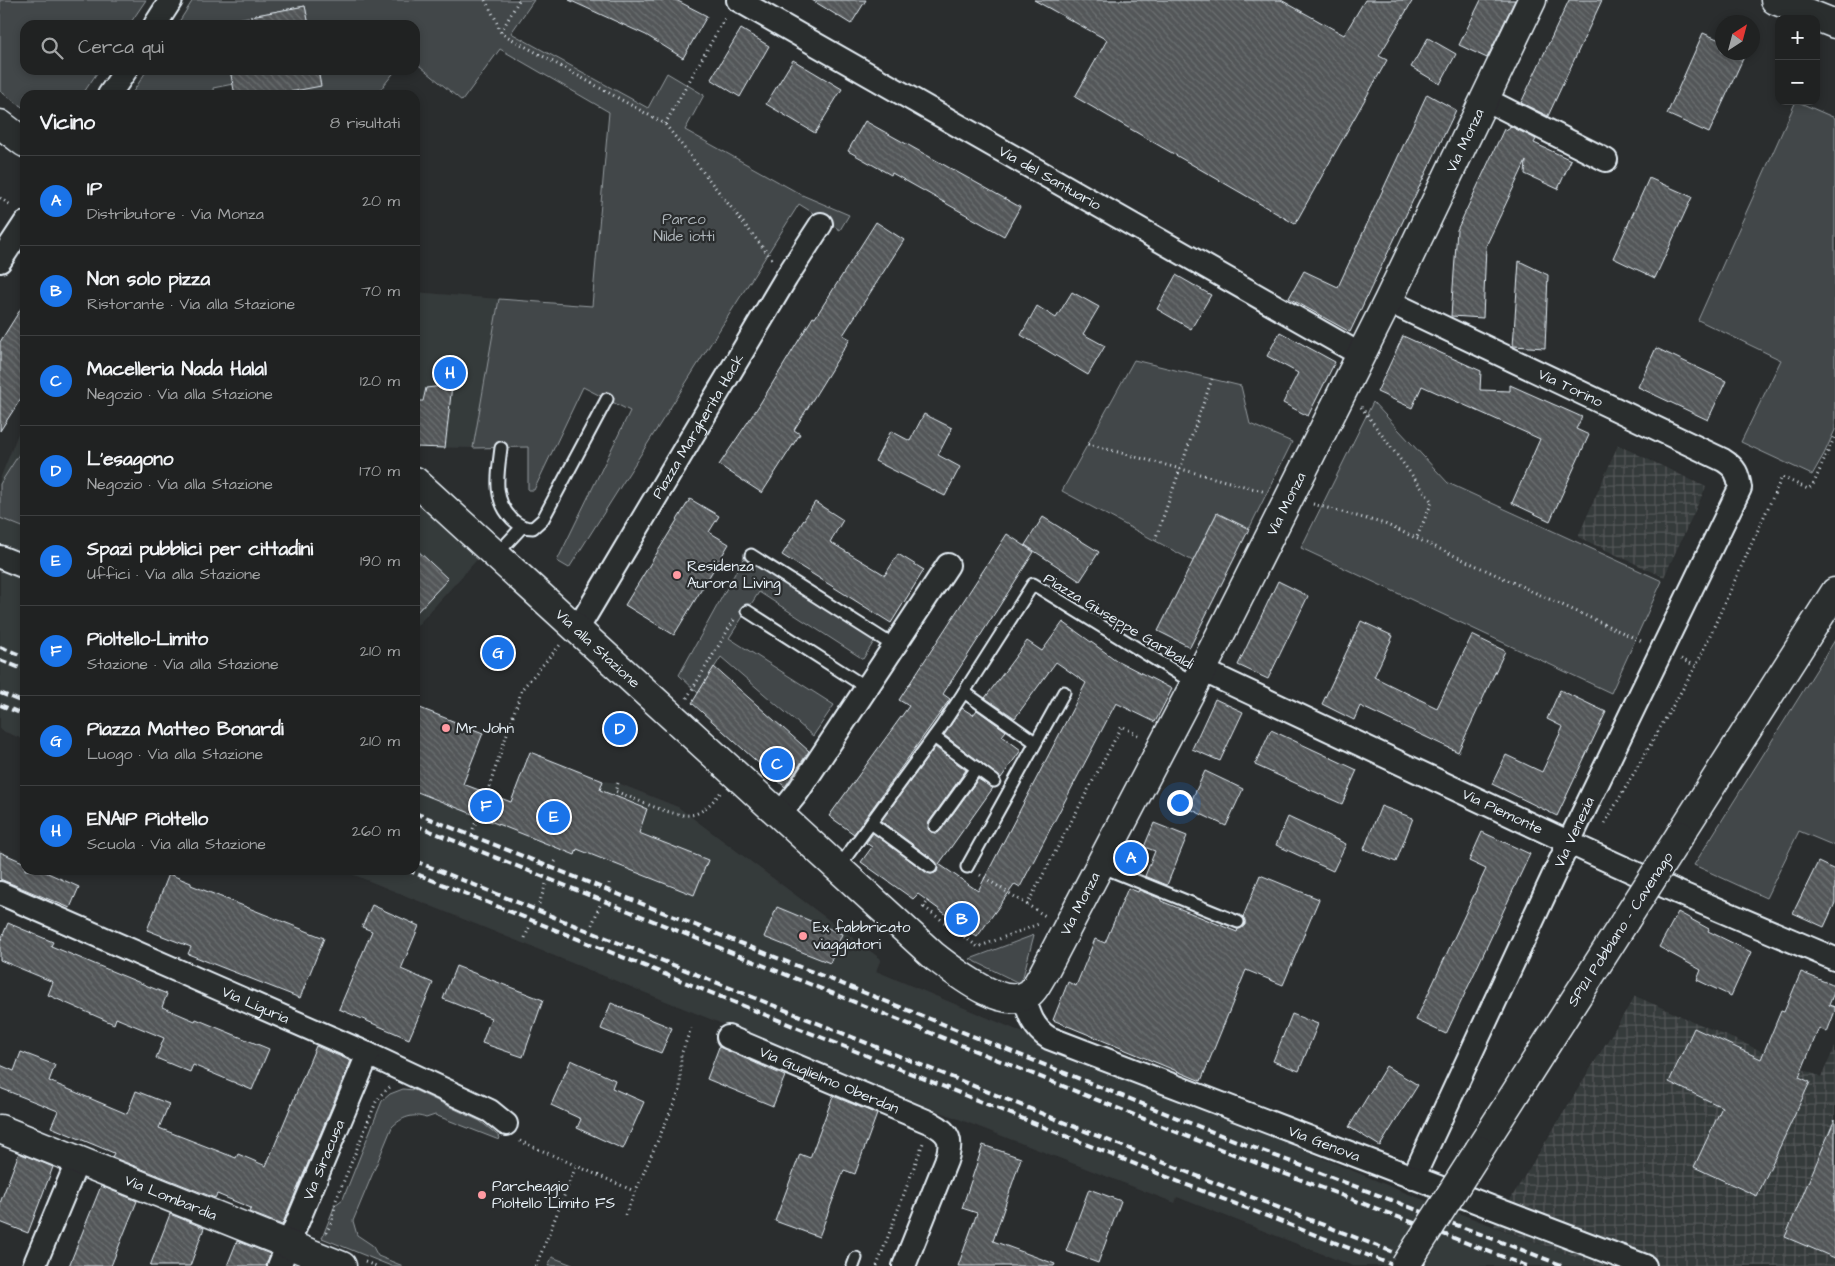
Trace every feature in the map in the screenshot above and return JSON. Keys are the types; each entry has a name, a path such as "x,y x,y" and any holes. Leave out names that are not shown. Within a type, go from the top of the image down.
{"street":[{"path":"158,20 171,0"},
{"name":"Via Monza","path":"1024,997 1031,992 1043,974 1162,748 1388,301 1532,0"},
{"path":"1775,0 1835,24"},
{"name":"Via del Santuario","path":"733,7 1361,355"},
{"path":"112,90 123,75"},
{"path":"1485,99 1606,160"},
{"path":"0,124 20,139"},
{"name":"Piazza Margherita Hack","path":"575,627 584,618 786,278 821,224"},
{"path":"0,261 20,231"},
{"name":"Via Torino","path":"1388,301 1723,460 1738,475 1740,488"},
{"name":"Via alla Stazione","path":"420,486 934,956 959,975 998,996 1011,999 1024,997"},
{"name":"Via Venezia","path":"1413,1178 1569,842 1740,488"},
{"path":"0,557 20,565"},
{"path":"780,814 797,793 948,565"},
{"name":"SP121 Pobbiano - Cavenago","path":"1405,1266 1835,592"},
{"name":"Via Piemonte","path":"1198,677 1677,892 1835,958"},
{"name":"Via Liguria","path":"0,893 368,1054 490,1111 512,1132"},
{"name":"Via Genova","path":"1024,997 1034,1025 1049,1038 1645,1266"},
{"name":"Via Guglielmo Oberdan","path":"728,1037 931,1123"},
{"name":"Via Siracusa","path":"283,1255 368,1054"},
{"path":"904,1266 950,1151 950,1141 946,1134 931,1123"},
{"name":"Via Lombardia","path":"0,1129 78,1160 283,1255 342,1266"},
{"path":"34,1266 78,1160"}],"lane":[{"path":"501,448 498,481 500,499 507,513 522,527 533,528 543,519 607,399"},
{"path":"496,555 522,527"},
{"path":"751,555 894,646"},
{"name":"Piazza Giuseppe Garibaldi","path":"838,868 941,727 1033,584 1198,677"},
{"path":"746,611 867,688"},
{"path":"964,692 1035,742"},
{"path":"967,867 1064,692"},
{"path":"934,737 994,781"},
{"path":"935,826 977,768"},
{"path":"870,823 931,867"},
{"path":"1100,866 1238,922"}],"path":[{"path":"485,0 496,18 500,33 665,124 786,278"},
{"path":"500,33 519,0"},
{"path":"665,124 733,7"},
{"path":"1155,540 1212,379"},
{"path":"1345,387 1432,502 1417,537"},
{"path":"1600,832 1696,666 1782,477 1808,489 1813,485 1835,436"},
{"path":"1088,444 1385,524 1696,666"},
{"path":"675,718 741,608 746,611"},
{"path":"473,829 522,689 575,627"},
{"path":"1027,905 1122,726 1162,748"},
{"path":"618,783 615,791 662,809 690,815 699,812 711,804 735,774"},
{"path":"924,908 978,947 1051,920 967,867"},
{"path":"539,904 546,884"},
{"path":"592,925 600,905"},
{"path":"525,938 530,926"},
{"path":"625,1215 680,1090 681,1055 691,1028"},
{"path":"325,1236 332,1222 336,1200 376,1102 385,1090 395,1085"},
{"path":"877,1266 931,1123"},
{"path":"512,1132 576,1166 634,1191"},
{"path":"536,1266 576,1166"}],"shaded area":[{"path":"420,292 499,299 473,448 420,447"},
{"path":"20,429 20,738 0,730 0,479"},
{"path":"1618,445 1706,487 1664,577 1578,537"},
{"path":"420,494 484,552 420,622"},
{"path":"420,708 483,733 463,784 511,802 530,752 603,781 618,783 678,807 881,959 876,971 1406,1193 1598,1266 1353,1266 1177,1197 1175,1203 920,1104 354,875 420,875"},
{"path":"1635,996 1821,1077 1835,1047 1835,1266 1598,1266 1494,1226"}],"green space":[{"path":"0,0 146,0 132,20 20,20 20,75 96,75 85,90 20,90 20,105 0,91"},
{"name":"Parco Nilde iotti","path":"193,0 534,0 511,33 648,108 667,73 704,95 685,130 802,195 849,215 840,230 799,204 569,568 557,561 630,411 583,387 534,490 528,490 528,447 473,448 499,299 592,306 609,112 500,49 462,101 420,66 420,20 308,20 305,6 232,20 180,20"},
{"path":"144,75 231,75 233,84 213,88 213,90 134,90"},
{"path":"309,75 392,75 380,90 283,90"},
{"path":"1794,105 1805,105 1835,118 1835,430 1812,475 1741,442 1781,360 1698,320"},
{"path":"1134,360 1241,386 1250,424 1292,442 1249,529 1217,513 1193,561 1062,491"},
{"path":"1373,402 1448,483 1662,581 1611,693 1301,548"},
{"path":"20,453 20,526 0,518 0,484"},
{"path":"744,557 875,640 863,659 759,592 729,638 834,705 813,736 721,657 698,693 679,675"},
{"path":"1835,640 1835,846 1799,831 1766,898 1694,865"},
{"path":"1034,935 1021,984 970,959"},
{"path":"403,1089 414,1090 480,1121 500,1137 499,1140 435,1115 426,1118 408,1117 392,1127 353,1221 357,1235 372,1245 378,1256 403,1266 391,1266 322,1238 335,1205 343,1199 382,1101 390,1094"},
{"path":"552,1257 575,1266 548,1266"}],"building":[{"path":"569,0 676,0 707,16 683,58 646,35"},
{"path":"812,0 866,0 851,24"},
{"path":"1034,0 1281,0 1344,35 1365,0 1413,0 1379,56 1387,60 1295,224 1075,97 1107,40"},
{"path":"1481,0 1515,0 1487,58 1459,45"},
{"path":"1569,0 1602,0 1548,116 1521,103"},
{"path":"305,6 308,20 251,20 251,16"},
{"path":"741,29 769,46 740,97 711,79"},
{"path":"1703,33 1715,38 1715,60 1742,60 1709,133 1667,114"},
{"path":"1428,38 1456,54 1440,84 1411,67"},
{"path":"793,60 842,89 815,133 766,104"},
{"path":"231,75 319,75 321,86 300,90 234,90"},
{"path":"1427,94 1456,110 1350,332 1289,298 1304,271 1338,287"},
{"path":"865,121 1020,207 1004,236 892,173 891,175 848,151"},
{"path":"1510,126 1536,139 1534,143 1571,160 1558,189 1525,174 1526,161 1486,246 1483,318 1451,316 1457,230 1504,129 1508,130"},
{"path":"1649,178 1692,197 1655,278 1613,258"},
{"path":"876,222 904,240 843,335 850,339 794,430 800,434 762,493 719,465"},
{"path":"1519,261 1548,275 1545,348 1513,346"},
{"path":"1176,275 1211,295 1191,329 1157,309"},
{"path":"1072,292 1099,307 1083,334 1105,346 1088,375 1021,335 1037,306 1056,318"},
{"path":"20,310 20,400 0,431 0,342"},
{"path":"1280,332 1335,362 1308,416 1283,403 1298,373 1267,356"},
{"path":"1403,336 1481,371 1480,390 1510,391 1510,385 1582,417 1576,429 1589,435 1550,521 1512,503 1540,439 1422,386 1412,408 1377,392"},
{"path":"1656,348 1726,381 1708,420 1638,387"},
{"path":"452,385 445,448 420,447 420,401 423,401 426,388"},
{"path":"924,414 952,428 938,455 960,467 945,496 875,461 891,431 910,441"},
{"name":"Residenza Aurora Living","path":"690,499 719,516 709,532 729,544 674,635 625,605"},
{"path":"815,502 843,520 830,542 885,575 898,554 924,570 891,623 782,555"},
{"path":"1217,513 1249,529 1190,647 1158,631"},
{"path":"1043,517 1099,552 1080,581 1025,545"},
{"path":"1007,534 1034,552 943,694 950,699 854,834 829,816 909,706 899,700"},
{"path":"420,553 448,579 420,609"},
{"path":"1278,581 1308,596 1268,679 1238,665"},
{"path":"1361,621 1393,636 1374,677 1437,708 1472,635 1505,651 1458,752 1360,706 1354,720 1322,704"},
{"path":"1063,622 1116,660 1172,689 1155,722 1116,703 1020,887 1015,884 977,937 918,894 913,899 861,862 872,847 866,843 873,833 927,873 937,872 938,867 935,861 881,821 935,747 966,770 929,822 928,829 931,832 938,833 941,830 978,779 993,788 939,864 978,891 1086,683 1056,662 1015,718 985,698 1027,641 1042,651"},
{"path":"714,667 809,751 785,787 692,703"},
{"path":"1560,690 1606,712 1557,816 1492,784 1506,755 1542,772 1563,727 1547,719"},
{"path":"1215,699 1243,712 1220,761 1192,749"},
{"path":"420,708 483,733 463,784 511,802 530,752 603,781 600,790 647,809 639,833 708,860 694,895 577,849 575,855 420,793"},
{"path":"962,708 973,715 977,710 1006,731 1002,736 1021,750 1001,778 944,735"},
{"path":"1271,730 1357,770 1342,804 1255,765"},
{"path":"1205,771 1243,789 1226,826 1188,808"},
{"path":"1381,806 1413,818 1396,862 1364,849"},
{"path":"1288,817 1346,844 1333,871 1276,845"},
{"path":"1154,823 1187,836 1167,885 1145,876 1155,851 1144,847"},
{"path":"1482,832 1530,854 1446,1034 1416,1020 1486,869 1469,861"},
{"path":"0,852 20,861 20,875 52,875 79,887 70,908 0,879"},
{"path":"1818,862 1835,870 1835,903 1824,927 1793,913"},
{"path":"169,875 171,875 191,883 191,885 324,938 300,998 188,954 191,947 147,930"},
{"path":"1260,875 1319,899 1283,985 1246,970 1201,1081 1053,1020 1068,982 1076,986 1095,939 1105,943 1128,888 1138,892 1139,890 1237,932 1238,929 1245,925 1243,917"},
{"path":"372,905 419,926 401,969 433,983 409,1039 339,1009 372,931 362,927"},
{"name":"Ex fabbricato viaggiatori","path":"777,907 842,934 830,963 764,937"},
{"path":"1678,912 1709,929 1708,931 1751,952 1731,996 1697,980 1701,970 1659,947"},
{"path":"8,923 53,942 51,946 167,994 162,1007 269,1049 252,1090 193,1065 190,1072 156,1058 164,1038 116,1018 114,1024 48,995 53,982 0,960 0,942"},
{"path":"456,966 543,1000 523,1057 482,1043 491,1018 443,999"},
{"path":"1801,972 1835,986 1829,1005 1835,1007 1835,1011 1827,1032 1819,1028 1799,1077 1810,1082 1757,1196 1694,1167 1722,1107 1669,1082 1694,1028 1761,1059 1781,1011 1784,1012"},
{"path":"611,1003 672,1028 661,1053 601,1029"},
{"path":"1292,1014 1318,1024 1299,1071 1273,1061"},
{"path":"316,1046 351,1061 282,1225 249,1212 251,1208 217,1194 215,1198 112,1157 114,1153 51,1127 58,1111 0,1088 0,1065 14,1071 21,1052 55,1065 49,1081 127,1114 136,1091 169,1104 159,1128 236,1158 238,1154 266,1166"},
{"path":"719,1047 785,1076 773,1106 707,1079"},
{"path":"571,1060 615,1080 612,1088 644,1102 623,1149 577,1128 581,1119 551,1105"},
{"path":"1386,1066 1418,1085 1380,1146 1349,1127"},
{"path":"833,1096 877,1114 855,1174 844,1170 819,1237 775,1221 800,1154 810,1158"},
{"path":"1835,1119 1835,1258 1785,1237"},
{"path":"983,1145 1021,1158 993,1241 1055,1264 1054,1266 958,1266 977,1213 962,1208"},
{"path":"19,1153 53,1167 28,1233 0,1222 0,1203"},
{"path":"101,1186 137,1201 111,1266 69,1266"},
{"path":"1089,1189 1121,1201 1098,1263 1066,1251"},
{"path":"170,1214 204,1228 190,1266 150,1266"},
{"path":"237,1241 270,1254 266,1266 227,1266"}],"railway":[{"path":"0,647 20,655"},
{"path":"0,660 20,668"},
{"path":"0,693 20,701"},
{"path":"0,705 20,713"},
{"path":"420,815 1205,1129 1564,1266"},
{"path":"420,827 1199,1141 1527,1266"},
{"path":"420,863 1187,1172 1429,1266"},
{"path":"419,875 1182,1183 1395,1266"}],"place":[{"name":"ENAIP Pioltello","path":"450,373"},
{"name":"Residenza Aurora Living","path":"677,575"},
{"name":"Piazza Matteo Bonardi","path":"498,653"},
{"name":"Mr John","path":"446,728"},
{"name":"L'esagono","path":"620,729"},
{"name":"Macelleria Nada Halal","path":"777,764"},
{"name":"Pioltello-Limito","path":"486,806"},
{"name":"Spazi pubblici per cittadini","path":"554,817"},
{"name":"IP","path":"1131,858"},
{"name":"Non solo pizza","path":"962,919"},
{"name":"Ex fabbricato viaggiatori","path":"803,936"},
{"name":"Parcheggio Pioltello Limito FS","path":"482,1195"}]}
